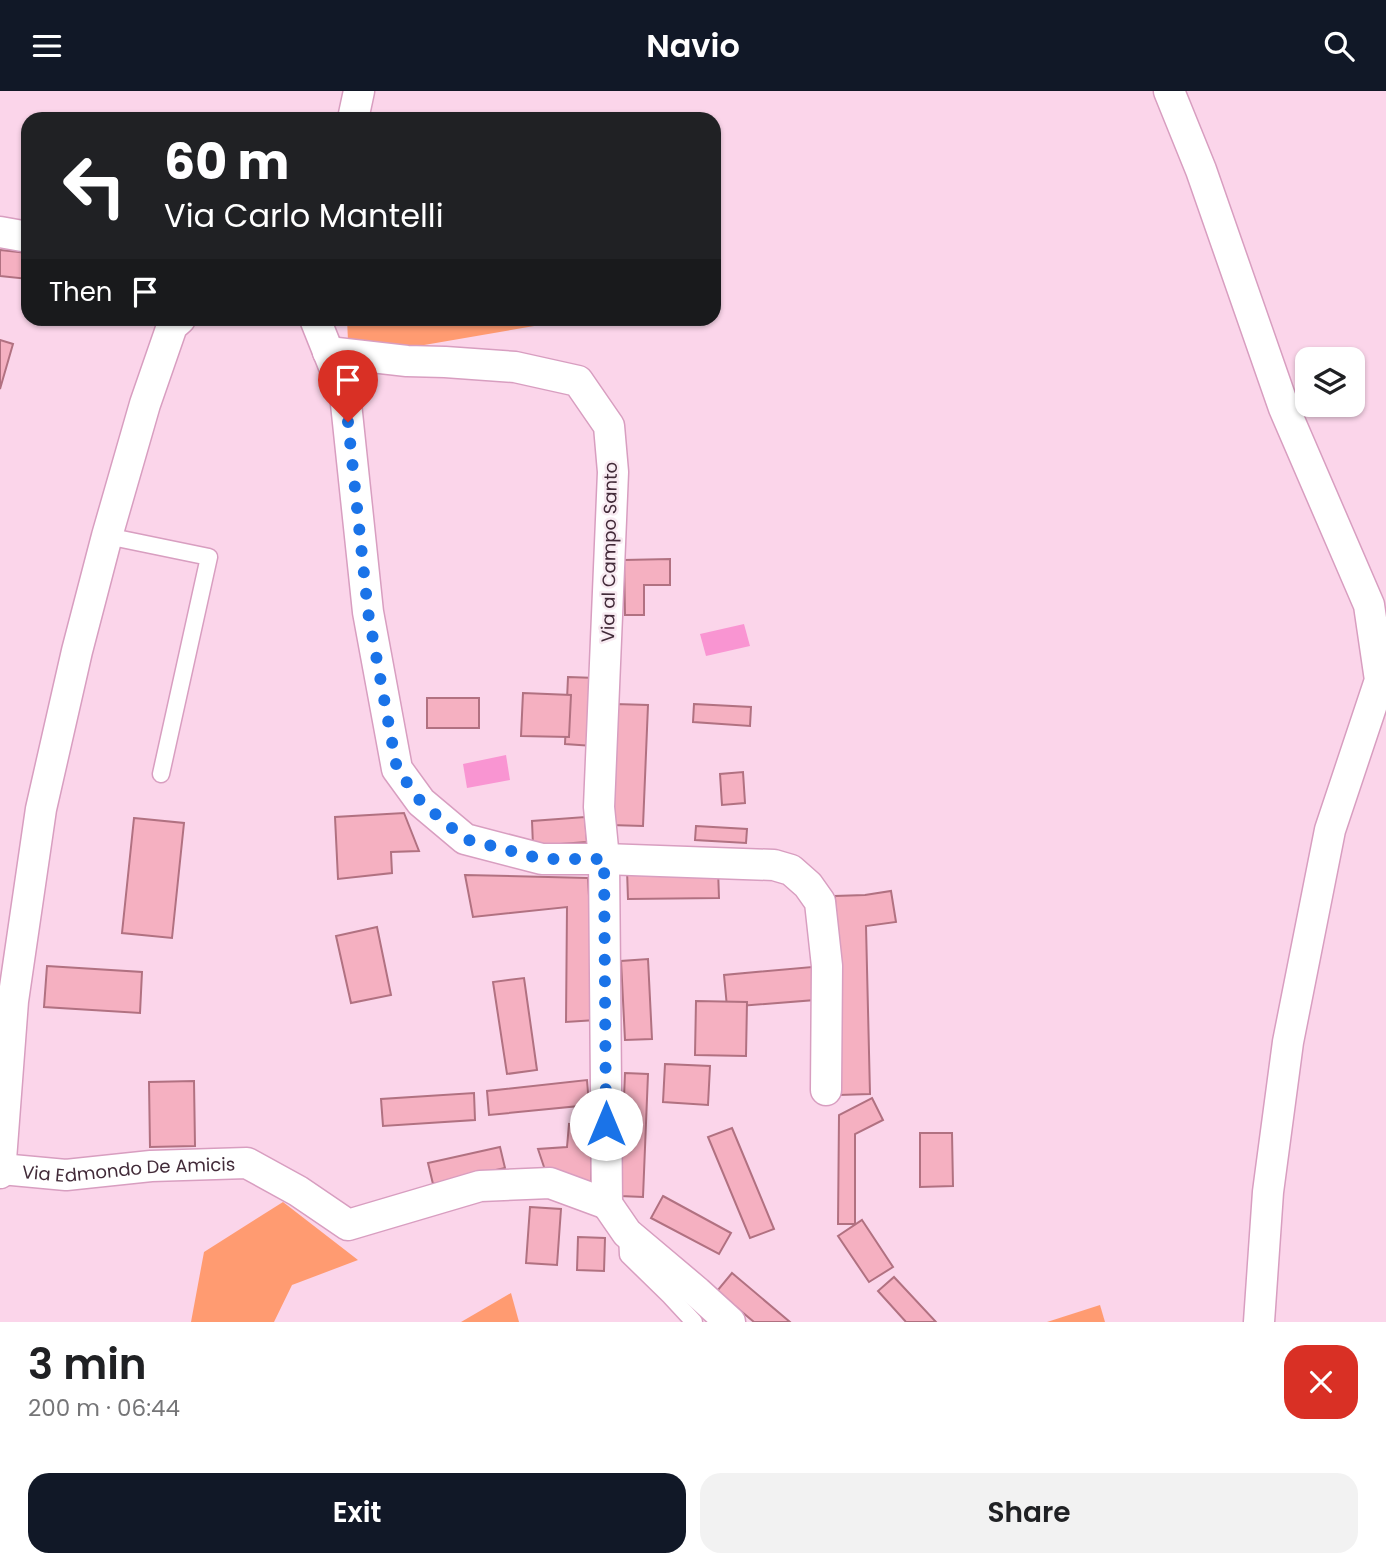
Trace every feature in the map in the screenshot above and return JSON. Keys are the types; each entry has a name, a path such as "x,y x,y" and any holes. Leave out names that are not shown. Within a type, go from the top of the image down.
{"street":[{"path":"354,112 359,91"},
{"path":"1169,91 1201,170 1284,408 1369,605 1380,680 1330,830 1288,1042 1268,1192 1259,1322"},
{"path":"0,232 21,236"},
{"path":"0,1171 13,1001 41,809 77,651 107,536 145,404 172,326"},
{"path":"318,326 345,394 368,612 397,769 421,802 465,839 542,859 775,865 791,870 808,885 820,902 827,966 826,1090"},
{"name":"Via al Campo Santo","path":"328,352 407,361 515,367 578,381 609,426 613,472 599,807 604,859 607,1204"},
{"name":"Via Edmondo De Amicis","path":"0,1171 66,1175 151,1166 247,1163 298,1191 348,1225 480,1186 550,1183 607,1204"},
{"path":"607,1204 627,1233 730,1322"}],"lane":[{"path":"107,536 209,557 161,774"},
{"path":"627,1233 628,1255 694,1322"}],"shaded area":[{"path":"347,326 534,326 395,350 348,341"},
{"path":"744,624 750,646 706,656 700,634"},
{"path":"506,755 510,780 467,788 463,764"},
{"path":"283,1202 358,1260 292,1285 274,1322 191,1322 204,1252"},
{"path":"511,1293 519,1322 461,1322"},
{"path":"1100,1305 1105,1322 1047,1322"}],"building":[{"path":"0,250 21,252 21,278 0,276"},
{"path":"0,340 13,344 0,389"},
{"path":"670,559 670,585 644,585 644,615 625,615 624,560"},
{"path":"568,677 596,678 593,746 565,744"},
{"path":"523,693 571,695 569,737 521,736"},
{"path":"427,698 479,698 479,728 427,728"},
{"path":"615,704 648,705 643,826 610,825"},
{"path":"694,704 751,707 750,726 693,722"},
{"path":"743,772 745,803 722,805 720,774"},
{"path":"404,813 419,851 391,852 392,873 338,879 335,817"},
{"path":"585,817 587,842 533,846 532,821"},
{"path":"134,818 184,823 172,938 122,933"},
{"path":"696,826 747,829 746,843 695,840"},
{"path":"718,869 719,898 628,899 627,870"},
{"path":"465,875 588,878 596,1020 566,1022 567,907 473,917"},
{"path":"891,891 896,922 866,926 870,1094 839,1095 835,896"},
{"path":"377,927 391,995 351,1003 336,936"},
{"path":"648,959 652,1039 625,1040 621,961"},
{"path":"47,966 142,972 140,1013 44,1007"},
{"path":"812,967 815,1000 727,1007 724,975"},
{"path":"524,978 537,1070 507,1074 493,982"},
{"path":"696,1001 747,1002 746,1056 695,1055"},
{"path":"665,1064 710,1066 708,1105 663,1102"},
{"path":"625,1073 648,1074 643,1197 620,1196"},
{"path":"587,1080 589,1105 489,1115 487,1091"},
{"path":"194,1081 195,1146 150,1147 149,1082"},
{"path":"474,1093 475,1120 383,1126 381,1099"},
{"path":"872,1098 883,1120 855,1134 855,1224 838,1224 839,1115"},
{"path":"569,1124 592,1130 591,1182 546,1173 538,1149 567,1147"},
{"path":"732,1128 774,1229 750,1238 708,1137"},
{"path":"920,1133 952,1133 953,1186 920,1187"},
{"path":"500,1147 505,1168 433,1184 428,1163"},
{"path":"663,1196 731,1233 719,1254 651,1218"},
{"path":"530,1207 561,1209 557,1265 526,1263"},
{"path":"862,1220 893,1267 869,1282 838,1236"},
{"path":"578,1237 605,1238 604,1271 577,1270"},
{"path":"732,1273 790,1322 754,1322 717,1291"},
{"path":"894,1277 936,1322 906,1322 878,1291"}],"route":[{"path":"348,422 368,612 397,769 421,802 465,839 542,859 604,859 606,1124"}]}
